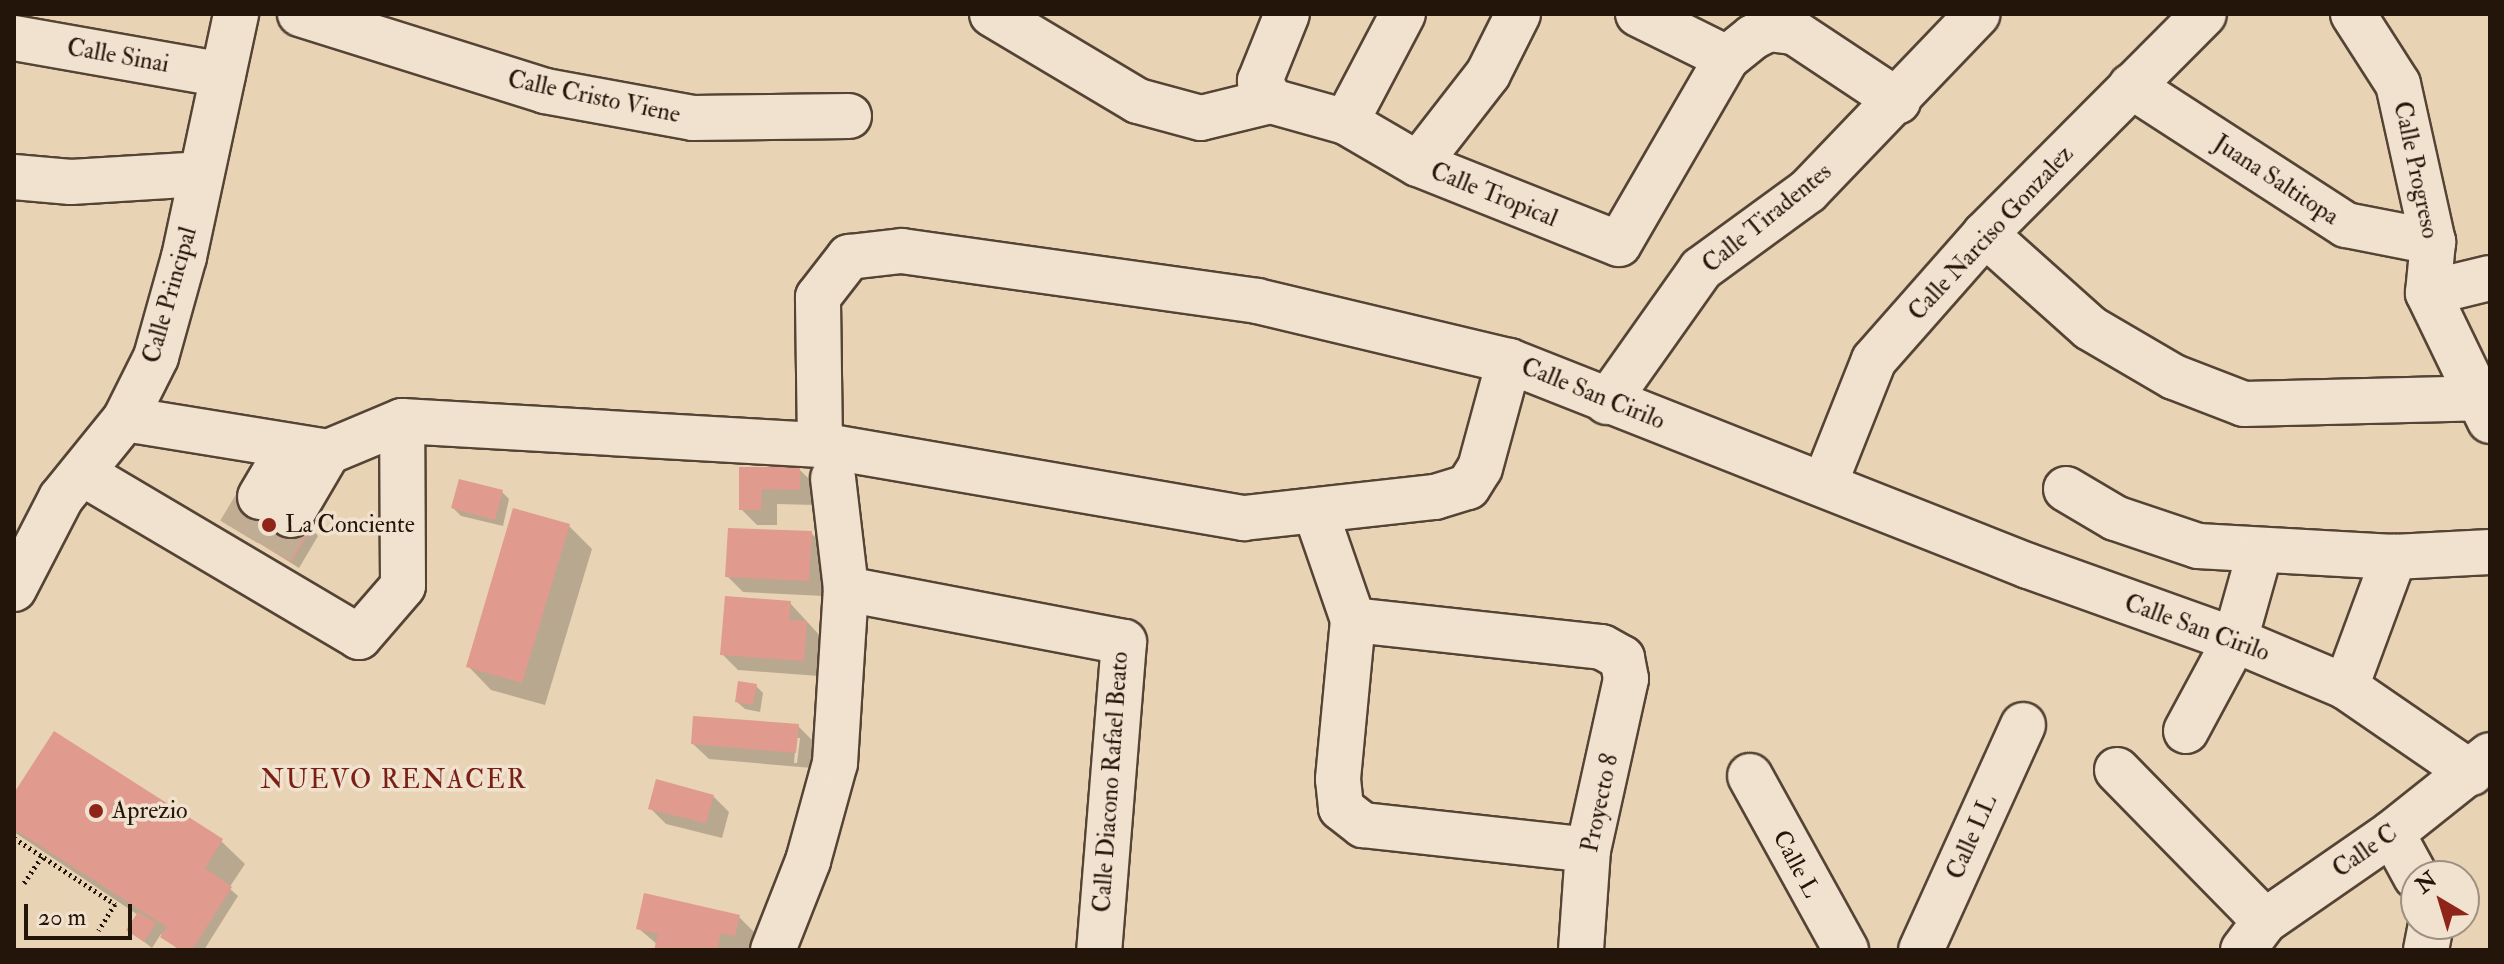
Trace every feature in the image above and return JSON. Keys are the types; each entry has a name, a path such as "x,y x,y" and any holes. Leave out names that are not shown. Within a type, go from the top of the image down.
{"street":[{"name":"Calle Principal","path":"14,589 61,498 125,419 156,357 236,14"},
{"name":"Calle Cristo Viene","path":"300,14 560,94 693,118 849,116"},
{"name":"Calle Tropical","path":"992,14 1138,101 1201,118 1271,101 1346,122 1418,164 1619,244 1727,58 1769,29 1794,32 1898,101"},
{"path":"1346,122 1403,14"},
{"path":"1418,164 1488,74 1518,14"},
{"path":"1638,14 1727,58"},
{"name":"Calle Tiradentes","path":"1607,402 1701,269 1808,191 1898,101 1978,14"},
{"name":"Calle Narciso Gonzalez","path":"1825,483 1874,360 1985,234 2204,14"},
{"name":"Calle Progreso","path":"2353,14 2398,84 2433,242 2428,293"},
{"path":"1271,101 1260,81 1275,18"},
{"name":"Calle Sinai","path":"14,38 223,75"},
{"name":"Juana Saltitopa","path":"2131,86 2346,225 2433,242"},
{"path":"14,177 71,182 200,174"},
{"path":"1985,234 2090,328 2174,377 2244,404 2487,405 2428,293 2490,278"},
{"name":"Calle San Cirilo","path":"846,589 826,462 818,297 849,257 902,251 1257,301 1509,361 1607,402 1825,483 2028,566 2235,640 2346,687 2480,764"},
{"path":"125,419 309,449 402,421 826,462 1244,518 1316,513 1435,497 1468,487 1480,468 1509,361"},
{"path":"82,473 257,538 359,637 403,586 402,421"},
{"path":"257,538 309,449"},
{"path":"2066,489 2115,518 2198,546 2394,557 2490,552"},
{"path":"1316,513 1353,620 1338,779 1341,808 1363,825 1588,850"},
{"path":"2186,731 2235,640 2260,551"},
{"path":"2346,687 2394,557"},
{"path":"773,950 808,861 835,763 846,589"},
{"name":"Calle Diacono Rafael Beato","path":"846,589 1124,642 1099,950"},
{"name":"Proyecto 8","path":"1353,620 1602,647 1622,658 1626,679 1588,850 1581,950"},
{"name":"Calle LL","path":"1921,950 2023,725"},
{"name":"Calle C","path":"2254,936 2480,764"},
{"path":"2117,770 2254,936"},
{"name":"Calle L","path":"1750,776 1846,950"},
{"path":"2392,833 2407,860"}],"path":[{"path":"14,838 115,904 99,930"},
{"path":"24,883 42,856"}],"building":[{"path":"739,467 800,467 800,490 762,489 761,510 739,510"},
{"path":"459,479 503,490 495,520 451,508"},
{"name":"La Conciente","path":"247,489 312,527 291,562 226,524"},
{"path":"513,508 570,524 522,683 466,667"},
{"path":"728,528 812,531 809,581 725,577"},
{"path":"725,596 791,601 789,620 807,621 804,661 720,655"},
{"path":"738,681 757,684 753,705 735,702"},
{"path":"693,716 799,724 796,753 691,744"},
{"name":"Aprezio","path":"54,731 223,839 205,868 232,887 192,950 180,950 160,937 167,927 14,829 14,793"},
{"path":"656,779 714,795 706,823 648,809"},
{"path":"644,893 740,915 735,936 721,933 717,950 654,950 658,934 636,929"},
{"path":"138,912 156,923 144,942 126,930"}],"tunnel":[{"path":"239,532 260,497"},
{"path":"271,550 291,515"}],"place":[{"name":"La Conciente","path":"269,525"},
{"name":"Aprezio","path":"96,811"}],"district":[{"name":"NUEVO RENACER","path":"394,781"}]}
